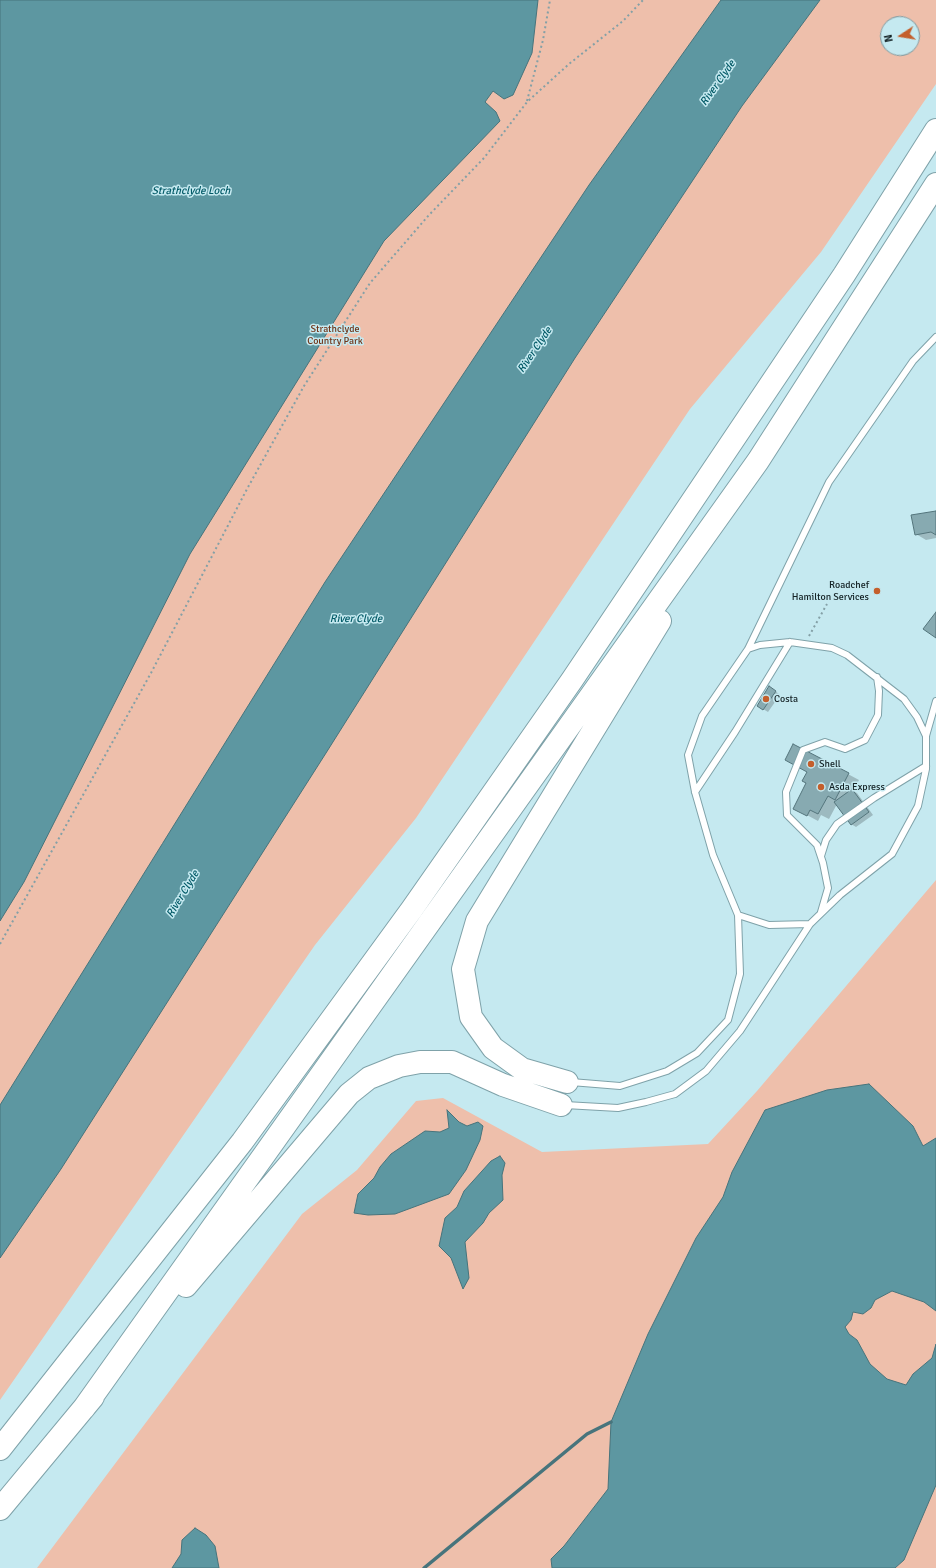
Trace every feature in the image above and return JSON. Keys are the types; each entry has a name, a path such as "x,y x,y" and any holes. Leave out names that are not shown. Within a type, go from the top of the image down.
{"highway":[{"path":"0,1449 242,1142 412,909 572,680 844,275 936,130"},
{"path":"567,1082 522,1069 493,1048 471,1016 463,969 477,922 758,461 936,184"},
{"path":"84,1408 758,461"},
{"path":"0,1509 349,1094 369,1078 399,1066 420,1062 452,1062 503,1085 562,1105"}],"lane":[{"path":"567,1082 620,1086 667,1071 697,1054 728,1020 740,974 738,915 713,855 695,792 688,755 702,716 748,648 829,482 913,361 936,337"},
{"path":"748,648 760,645 790,642 832,648 851,658 904,699 917,717 926,736"},
{"path":"695,792 735,732 790,642"},
{"path":"821,913 828,888 821,856 817,846 787,815 786,792 803,750 825,742 845,749 864,740 878,715 879,691 877,677"},
{"path":"562,1105 618,1108 646,1102 675,1094 706,1071 740,1031 810,924 840,895 892,854 918,806 926,766 926,736 936,701"},
{"path":"821,856 826,840 837,824 874,798 926,766"},
{"path":"738,915 769,925 810,924"}],"path":[{"path":"527,102 543,40 550,0"},
{"path":"0,944 151,673 247,489 304,386 370,283 430,215 484,158 527,102 569,64 623,21 643,0"},
{"path":"804,644 827,604"}],"green space":[{"name":"Strathclyde Country Park","path":"0,0 936,0 936,84 821,252 690,409 416,818 315,945 0,1400"},
{"path":"936,880 936,1568 37,1568 302,1214 357,1170 416,1101 443,1098 542,1152 708,1144 757,1091"}],"water":[{"name":"Strathclyde Loch","path":"0,0 538,0 532,53 513,95 504,99 493,91 485,102 496,112 500,121 384,241 190,554 24,882 0,921"},
{"name":"River Clyde","path":"721,0 820,0 742,106 575,358 61,1169 0,1258 0,1105 325,582 589,185"},
{"path":"869,1084 913,1126 923,1146 936,1138 936,1311 924,1302 892,1291 875,1300 871,1308 863,1314 853,1312 851,1320 845,1327 849,1334 857,1340 870,1364 887,1379 906,1385 913,1374 932,1358 936,1344 936,1485 904,1560 895,1568 552,1568 551,1559 564,1546 608,1489 611,1422 648,1334 696,1238 723,1197 732,1172 765,1110 827,1090"},
{"path":"447,1110 459,1122 467,1126 478,1122 483,1126 480,1140 466,1170 449,1194 395,1214 368,1215 354,1213 358,1194 374,1178 380,1167 391,1154 425,1131 440,1132 449,1128"},
{"path":"500,1156 505,1163 502,1175 503,1200 489,1213 483,1223 465,1242 469,1278 463,1289 451,1258 439,1246 445,1218 457,1207 464,1191 491,1161"},
{"path":"195,1528 206,1535 215,1546 219,1568 172,1568 181,1554 182,1540"}],"building":[{"path":"936,511 936,535 931,532 915,535 911,515"},
{"path":"936,612 936,638 923,629"},
{"name":"Costa","path":"769,686 776,691 763,710 757,706"},
{"path":"793,744 849,773 835,800 828,796 818,814 810,810 807,816 793,809 806,783 802,781 807,772 785,760"},
{"path":"852,789 869,812 851,825 834,802"}],"waterway":[{"path":"424,1568 587,1434 611,1422"}],"place":[{"name":"Roadchef Hamilton Services","path":"877,591"},
{"name":"Costa","path":"766,699"},
{"name":"Shell","path":"811,764"},
{"name":"Asda Express","path":"821,787"}]}
